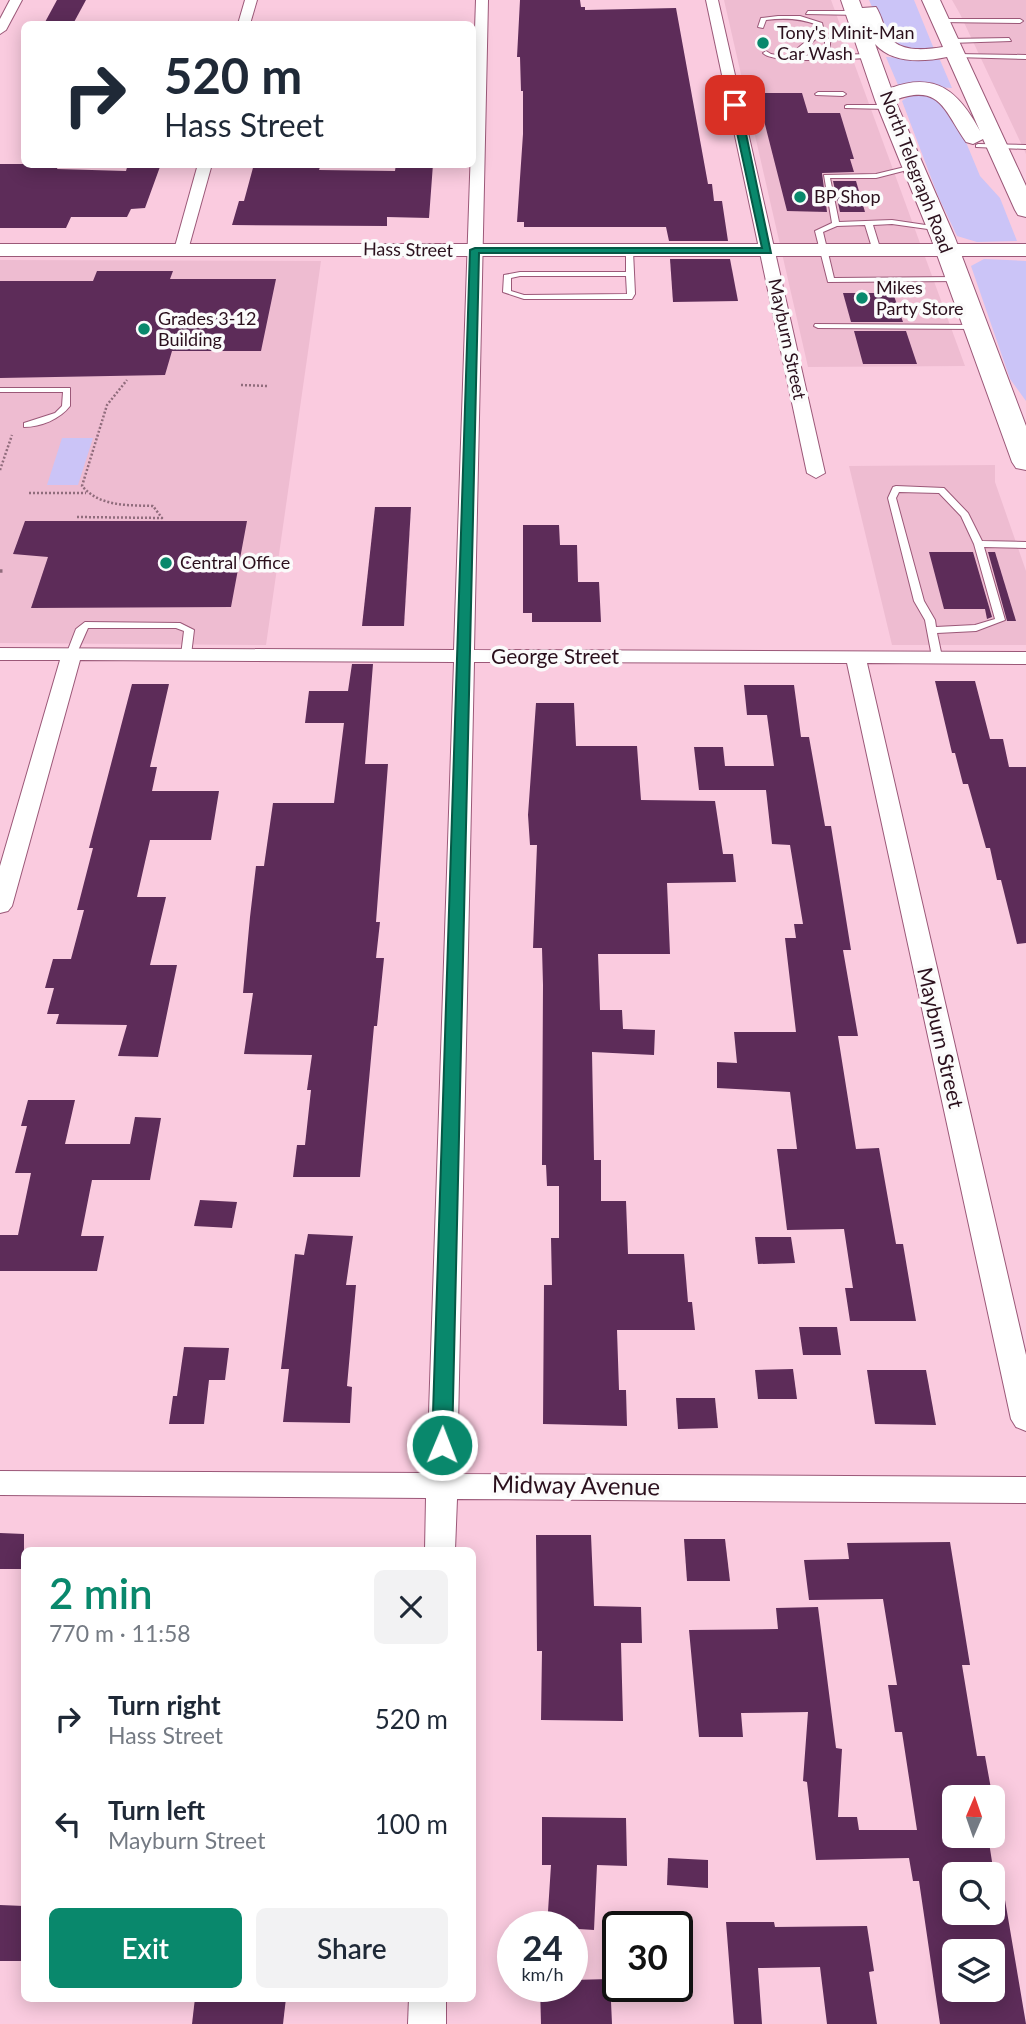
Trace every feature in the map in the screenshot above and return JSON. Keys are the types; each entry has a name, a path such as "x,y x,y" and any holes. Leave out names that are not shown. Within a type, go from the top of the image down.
{"main road":[{"path":"931,0 954,49 988,146 994,180 1022,196"},
{"path":"860,7 881,38 895,50 923,55 954,49"},
{"name":"North Telegraph Road","path":"860,7 864,36 887,102 943,239 1026,462"},
{"path":"887,102 908,89 943,93 957,106 988,146"},
{"path":"1006,409 1026,430"}],"street":[{"path":"0,30 16,0"},
{"path":"245,21 251,0"},
{"path":"440,1547 462,657 482,0"},
{"name":"Mayburn Street","path":"712,0 816,473"},
{"path":"181,250 204,168"},
{"name":"Hass Street","path":"0,250 877,251 943,239 1026,250"},
{"name":"George Street","path":"0,654 855,656 1026,659"},
{"path":"0,906 71,655"},
{"name":"Mayburn Street","path":"855,656 1026,1419"},
{"name":"Midway Avenue","path":"0,1483 1026,1490"},
{"path":"427,2024 428,2002"}],"lane":[{"path":"808,13 860,7"},
{"path":"761,27 763,19 774,18 808,18 820,24 821,31 801,48 803,51 816,52 828,48 827,41 837,37 864,36"},
{"path":"941,21 1020,21"},
{"path":"954,49 1009,40"},
{"path":"954,49 1026,57"},
{"path":"766,53 782,58 871,55"},
{"path":"818,94 843,94"},
{"path":"847,107 887,102"},
{"path":"988,146 1026,147"},
{"path":"836,225 826,176 876,176 913,167"},
{"path":"943,239 892,222 836,225 820,231 831,280 957,279"},
{"path":"869,225 877,251"},
{"path":"629,251 631,274 632,294 629,296 524,297 507,292 507,278 520,274 631,274"},
{"path":"818,326 975,327"},
{"path":"0,390 67,390 66,406 58,415 27,425"},
{"path":"932,630 976,628 1000,620 979,544 965,515 941,490 896,489 892,498 919,601 932,630 937,657"},
{"path":"979,544 1026,545"},
{"path":"71,655 82,626 85,625 177,625 189,630 186,655"}],"path":[{"path":"86,493 82,486 107,405 127,380"},
{"path":"241,385 268,386"},
{"path":"0,470 12,437 9,428"},
{"path":"29,493 86,493 104,502 153,506 162,518 77,517"}],"shaded area":[{"path":"724,0 831,0 965,366 808,367"},
{"path":"869,0 914,0 934,49 909,50 891,40"},
{"path":"952,0 1026,0 1026,154 960,14"},
{"path":"886,57 940,60 952,88 898,85"},
{"path":"926,94 951,106 980,176 1000,198 1017,241 977,242 957,236 938,196 902,101 910,95"},
{"path":"984,259 1026,261 1026,401 1010,379 971,266"},
{"path":"0,260 321,261 266,645 0,643"},
{"path":"62,438 93,438 78,485 47,485"},
{"path":"995,465 995,482 1026,571 1026,645 892,645 849,466"}],"building":[{"path":"57,0 86,0 75,21 46,21"},
{"path":"520,0 580,0 581,7 585,7 585,10 676,8 708,184 712,184 714,201 722,201 728,241 669,241 666,227 524,227 524,222 517,222 523,134 523,91 520,57 517,57"},
{"path":"757,93 802,93 808,113 840,113 854,159 850,159 854,172 822,173 827,212 787,211"},
{"path":"0,164 21,164 21,168 126,171 127,168 160,168 145,208 131,209 127,217 71,217 66,228 0,228"},
{"path":"253,168 395,171 395,168 433,168 429,218 387,217 387,226 232,225 239,201 244,201"},
{"path":"833,181 856,181 865,212 840,212"},
{"path":"670,259 730,259 738,301 673,302"},
{"name":"Grades 3-12 Building","path":"97,271 173,271 170,279 276,279 261,351 172,351 165,375 0,378 0,281 93,281"},
{"path":"843,293 893,293 903,322 851,322"},
{"path":"854,331 906,331 917,364 863,364"},
{"path":"375,507 411,507 404,626 362,626"},
{"name":"Central Office","path":"25,521 247,521 231,607 31,608 48,557 13,554"},
{"path":"523,525 559,525 560,545 577,545 578,582 599,582 601,622 532,622 532,613 523,613"},
{"path":"929,552 973,552 992,617 987,619 985,609 944,609"},
{"path":"988,552 995,552 1016,621 1007,621"},
{"path":"352,664 373,664 365,764 388,764 376,922 380,922 376,958 384,958 377,1026 374,1026 360,1177 293,1177 297,1145 305,1145 311,1090 307,1090 312,1055 244,1054 253,993 243,993 250,917 256,866 264,866 273,803 334,803 344,723 305,723 309,691 348,691"},
{"path":"935,681 975,681 990,739 1003,739 1009,767 1026,767 1026,943 1017,944 1001,880 997,880 990,848 986,848 968,784 963,784 955,753 952,753"},
{"path":"132,684 169,684 150,767 157,767 152,791 219,791 211,840 150,840 137,897 166,897 150,965 177,965 158,1057 118,1056 127,1025 56,1024 59,1014 47,1014 54,988 45,988 53,959 71,959 84,910 77,910 93,848 89,848"},
{"path":"744,685 794,685 801,737 809,737 825,826 831,826 851,950 843,950 858,1036 838,1036 856,1149 879,1148 896,1244 903,1244 916,1321 850,1321 845,1288 853,1288 844,1229 787,1230 777,1149 797,1149 790,1092 717,1088 717,1062 737,1063 734,1032 796,1032 785,938 796,938 794,924 803,924 790,845 772,844 766,790 699,790 694,747 723,747 725,766 774,766 767,715 747,715"},
{"path":"536,703 574,703 576,746 637,746 641,800 715,801 723,854 733,854 736,882 667,883 670,954 598,954 600,1010 622,1010 623,1029 655,1030 654,1055 592,1052 594,1160 601,1160 601,1201 626,1201 628,1254 684,1254 688,1302 692,1302 695,1330 617,1330 619,1390 626,1390 627,1426 543,1424 544,1285 552,1285 551,1238 559,1238 559,1186 547,1186 546,1165 542,1165 542,948 533,948 537,845 530,845 528,815"},
{"path":"28,1100 75,1100 65,1144 130,1144 135,1117 161,1118 150,1180 92,1180 81,1236 104,1236 97,1271 0,1271 0,1235 18,1235 31,1173 15,1173 27,1126 21,1126"},
{"path":"200,1200 237,1202 232,1228 194,1226"},
{"path":"308,1234 353,1236 346,1285 356,1285 347,1386 352,1387 350,1423 283,1422 289,1369 281,1369 295,1254 304,1255"},
{"path":"755,1237 791,1237 795,1263 758,1264"},
{"path":"799,1327 837,1327 841,1355 803,1355"},
{"path":"184,1347 229,1348 225,1380 209,1380 204,1424 169,1424 173,1396 177,1396"},
{"path":"793,1369 797,1399 758,1399 755,1370"},
{"path":"867,1370 926,1370 936,1425 875,1424"},
{"path":"676,1398 715,1398 718,1428 678,1429"},
{"path":"0,1533 24,1534 21,1569 0,1569"},
{"path":"536,1535 591,1535 594,1606 641,1607 642,1643 621,1643 623,1721 541,1720 542,1651 537,1651"},
{"path":"684,1539 725,1539 730,1581 687,1581"},
{"path":"950,1542 970,1665 962,1665 977,1756 985,1756 990,1785 942,1785 942,1848 990,1848 992,1862 942,1862 942,1925 1005,1925 1005,1900 1026,2024 940,2024 919,1881 913,1881 909,1858 816,1860 807,1782 803,1781 808,1712 741,1713 743,1737 699,1737 689,1630 778,1629 776,1608 818,1607 836,1748 842,1749 838,1817 857,1817 859,1830 917,1830 902,1732 895,1732 888,1685 897,1685 883,1599 809,1600 804,1560 849,1559 847,1543"},
{"path":"542,1817 626,1818 627,1866 597,1865 594,1930 588,1930 588,1911 548,1911 551,1865 542,1865"},
{"path":"668,1858 708,1860 708,1888 667,1885"},
{"path":"0,1905 21,1906 21,1961 0,1961"},
{"path":"726,1922 774,1922 775,1927 867,1926 874,1971 869,1972 877,2024 827,2024 820,1967 758,1968 762,2024 734,2024"},
{"path":"602,1979 602,2002 611,2002 612,2024 541,2024 540,2002 588,2002 588,1980"},
{"path":"195,2002 286,2002 283,2024 192,2024"}],"place":[{"name":"Tony's Minit-Man Car Wash","path":"763,43"},
{"name":"BP Shop","path":"800,197"},
{"name":"Mikes Party Store","path":"862,298"},
{"name":"Grades 3-12 Building","path":"144,329"},
{"name":"Central Office","path":"166,563"}],"route":[{"path":"442,1445 475,250 768,251 735,105"}]}
